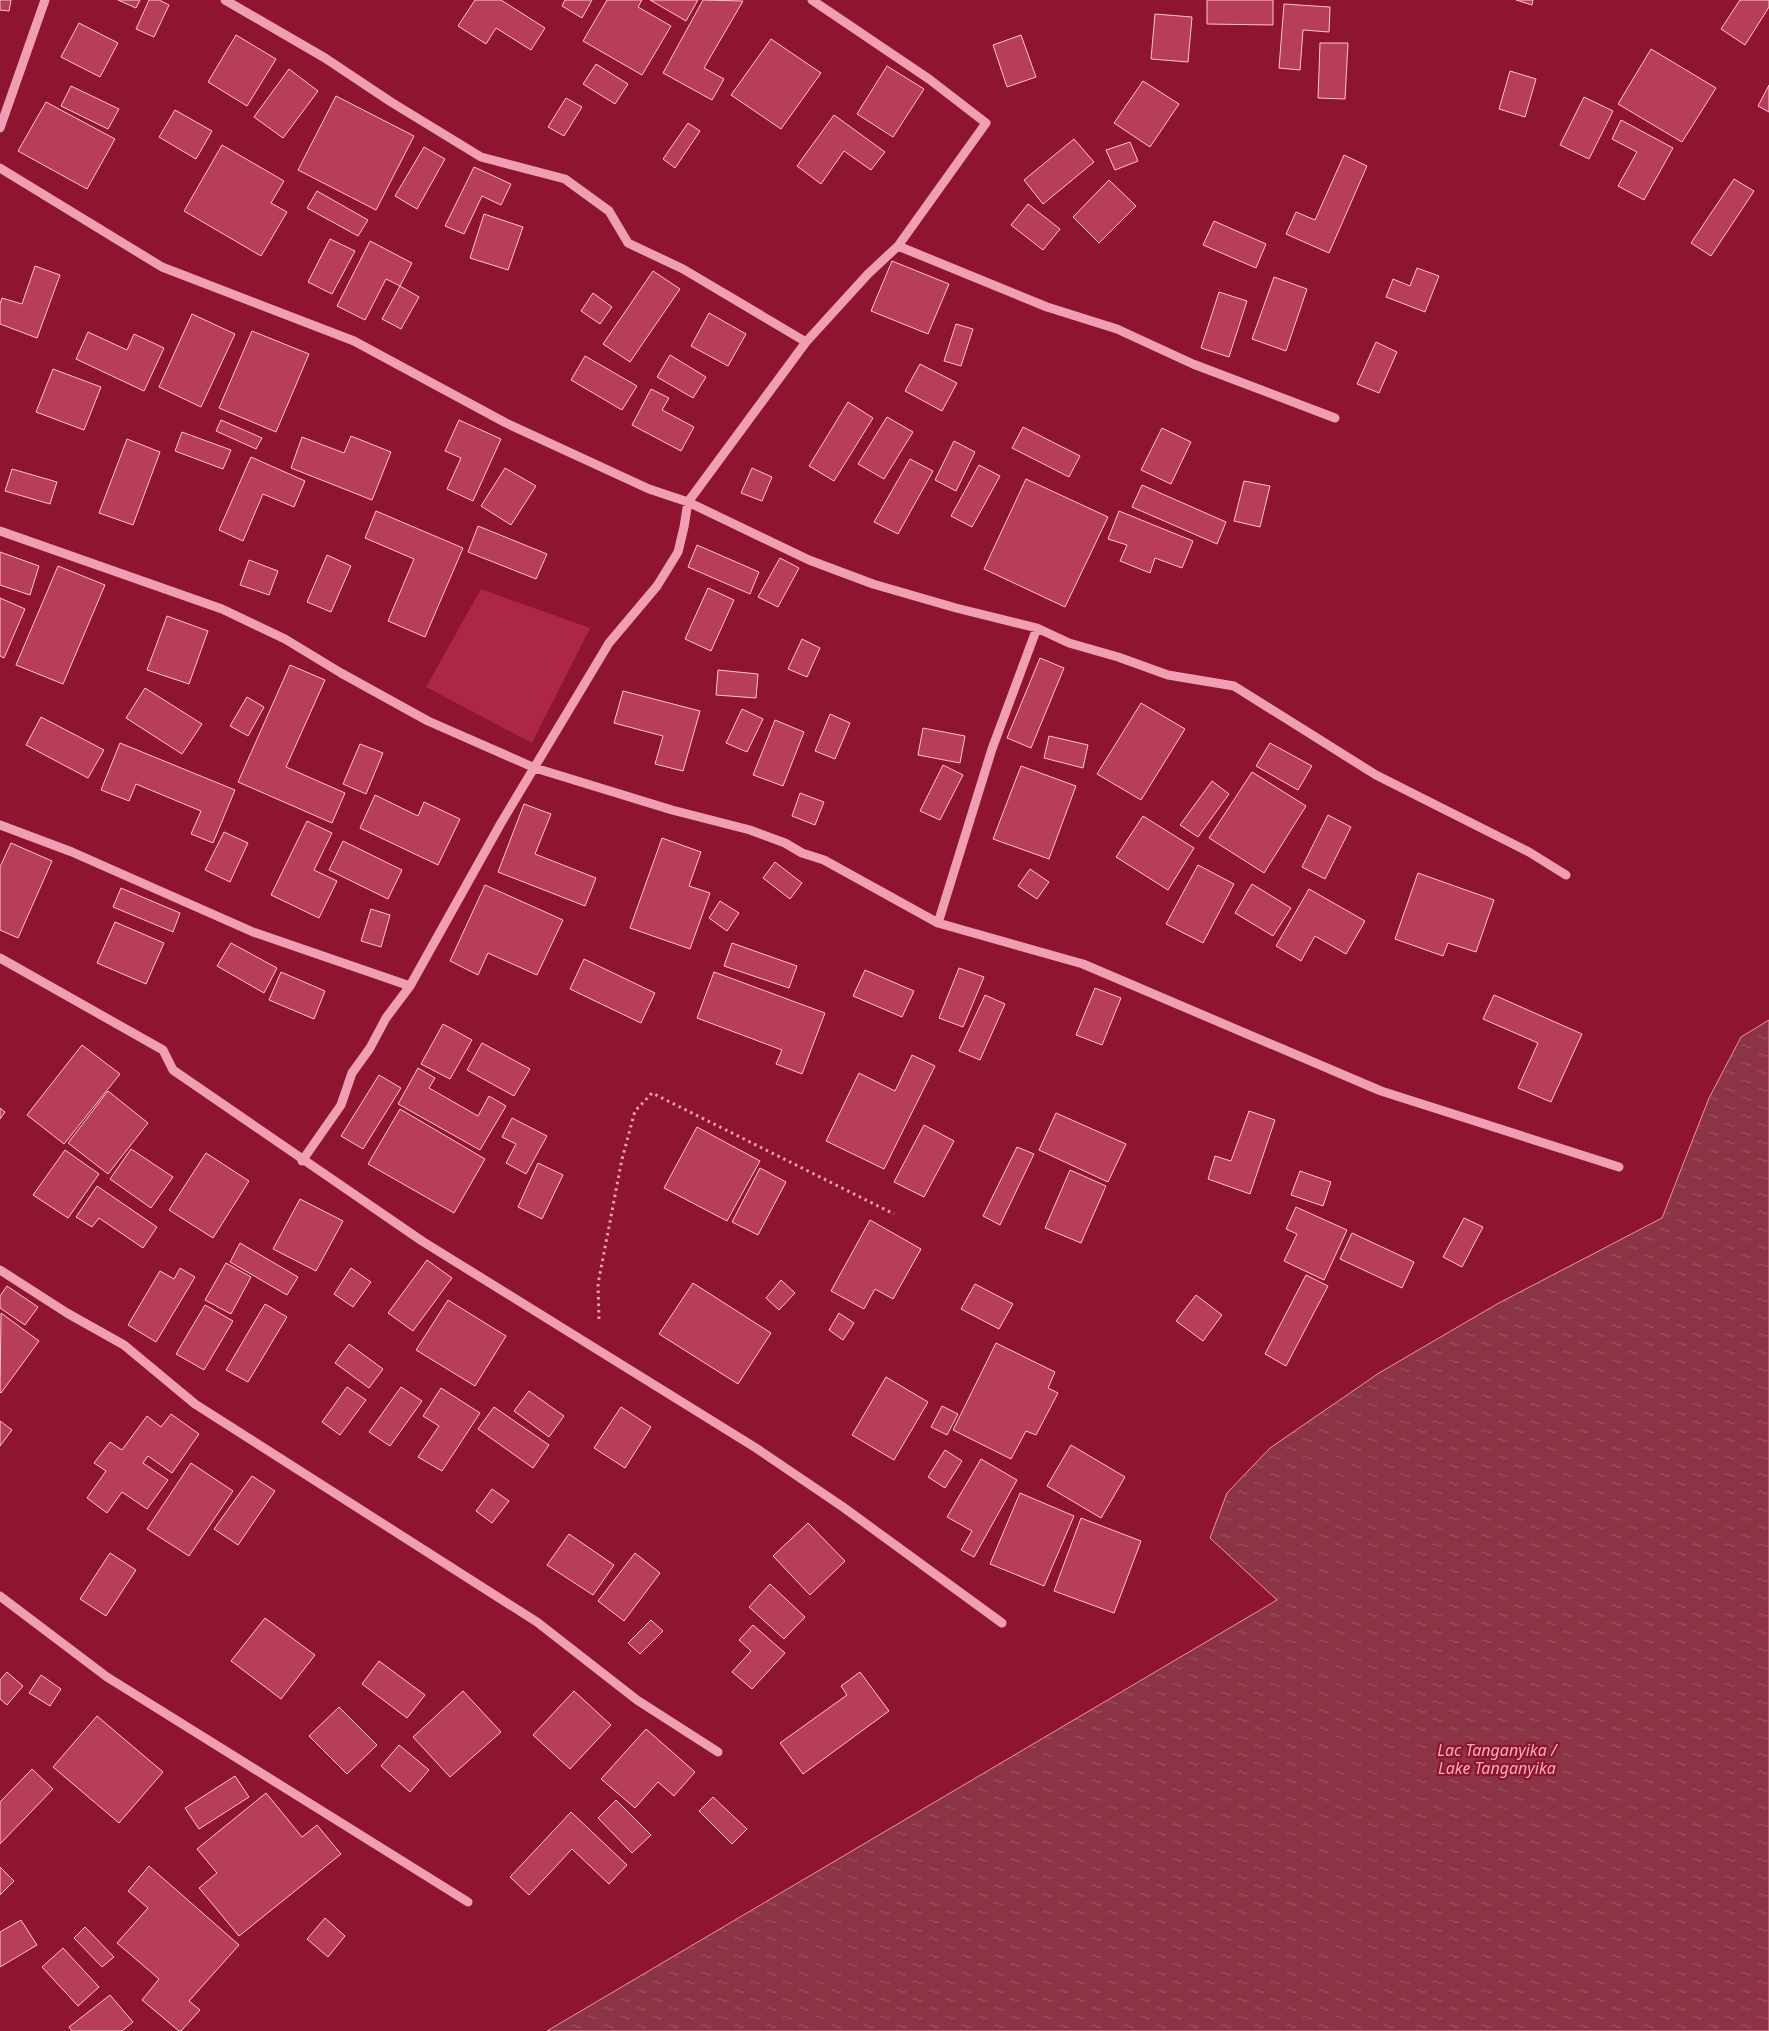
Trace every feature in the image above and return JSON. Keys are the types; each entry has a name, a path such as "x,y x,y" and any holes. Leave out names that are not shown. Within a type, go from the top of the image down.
{"street":[{"path":"0,128 45,0"},
{"path":"226,0 326,58 391,102 481,157 565,179 610,212 628,243 683,269 806,342"},
{"path":"302,1161 341,1105 352,1073 370,1048 386,1018 410,986 501,823 610,643 657,586 678,552 688,502 806,342 868,274 898,246 986,123 929,79 812,0"},
{"path":"0,168 162,267 354,341 506,423 649,489 688,502 809,560 873,584 956,608 1037,628 1069,643 1118,656 1168,675 1234,686 1376,775 1529,852 1566,875"},
{"path":"898,246 1047,307 1117,330 1193,364 1335,418"},
{"path":"0,531 222,609 285,638 428,721 535,768 672,810 750,830 779,841 802,853 824,860 938,922 1083,964 1381,1091 1619,1167"},
{"path":"938,922 992,749 1037,628"},
{"path":"0,825 72,852 253,932 410,986"},
{"path":"0,958 163,1050 173,1070 302,1161 422,1241 764,1454 843,1507 1002,1623"},
{"path":"0,1270 66,1314 124,1345 195,1404 529,1618 602,1671 637,1700 718,1752"},
{"path":"0,1596 107,1677 468,1902"}],"path":[{"path":"609,1356 600,1339 598,1284 622,1159 635,1111 652,1093 894,1214"}],"shaded area":[{"path":"481,589 590,628 532,743 426,687"}],"water":[{"name":"Lac Tanganyika / Lake Tanganyika","path":"1769,1020 1769,2031 547,2031 1277,1600 1210,1538 1227,1493 1270,1448 1379,1373 1497,1304 1662,1218 1709,1098 1741,1037"}],"building":[{"path":"0,0 11,0 9,11 0,10"},
{"path":"118,0 140,0 136,8"},
{"path":"149,0 159,0 169,5 154,37 136,29"},
{"path":"475,0 501,0 545,28 531,50 496,28 486,44 458,26"},
{"path":"565,0 592,0 582,18 562,6"},
{"path":"607,0 642,0 638,7 671,26 642,75 583,41"},
{"path":"650,0 698,0 686,21"},
{"path":"703,0 743,1 704,68 724,79 712,100 663,73"},
{"path":"1207,0 1273,0 1273,25 1207,24"},
{"path":"1516,0 1533,0 1532,5"},
{"path":"1740,0 1769,0 1769,7 1745,45 1721,29"},
{"path":"1284,4 1330,7 1329,32 1303,30 1300,70 1279,68"},
{"path":"1155,14 1192,17 1188,62 1151,59"},
{"path":"79,23 118,43 100,77 61,57"},
{"path":"236,35 276,59 247,106 208,82"},
{"path":"1021,35 1036,77 1007,87 993,45"},
{"path":"771,39 821,73 781,129 731,95"},
{"path":"1320,43 1348,43 1345,99 1318,98"},
{"path":"1651,49 1716,88 1682,142 1618,104"},
{"path":"596,64 628,84 615,104 583,84"},
{"path":"887,66 924,89 893,137 857,114"},
{"path":"289,69 318,91 283,138 254,117"},
{"path":"1510,71 1536,79 1525,117 1499,109"},
{"path":"1143,81 1179,104 1150,147 1114,123"},
{"path":"1769,85 1769,112 1758,106"},
{"path":"71,86 119,109 108,129 61,106"},
{"path":"336,96 414,136 376,210 298,170"},
{"path":"1584,97 1613,111 1589,159 1560,145"},
{"path":"566,98 582,107 564,136 548,127"},
{"path":"46,102 115,139 87,189 18,151"},
{"path":"175,110 212,131 196,159 159,137"},
{"path":"834,115 885,152 871,170 844,151 821,184 797,166"},
{"path":"1621,120 1673,148 1644,200 1618,186 1637,152 1612,139"},
{"path":"688,123 700,131 675,168 663,159"},
{"path":"1074,139 1094,162 1043,204 1024,180"},
{"path":"1130,142 1138,161 1115,170 1106,150"},
{"path":"222,145 284,181 271,203 287,212 261,256 184,211"},
{"path":"424,147 445,159 417,209 395,196"},
{"path":"1344,155 1367,166 1329,253 1286,234 1296,212 1315,220"},
{"path":"474,167 511,184 501,205 482,196 464,234 445,226"},
{"path":"1734,179 1754,191 1711,256 1691,243"},
{"path":"1109,180 1136,206 1099,243 1073,217"},
{"path":"317,191 368,220 358,236 307,208"},
{"path":"1028,204 1060,229 1043,250 1011,225"},
{"path":"484,214 523,227 508,270 470,258"},
{"path":"1214,221 1266,244 1256,268 1203,245"},
{"path":"330,239 355,251 332,294 308,282"},
{"path":"370,241 412,263 400,286 386,279 365,320 337,306"},
{"path":"892,261 949,284 928,334 871,311"},
{"path":"35,266 60,275 37,338 0,324 0,304 2,298 22,304"},
{"path":"1417,268 1439,276 1425,312 1386,297 1393,279 1410,286"},
{"path":"653,271 680,289 630,362 603,344"},
{"path":"1274,277 1307,289 1286,351 1252,339"},
{"path":"400,286 419,297 401,329 382,319"},
{"path":"1219,292 1247,301 1229,357 1201,348"},
{"path":"593,293 612,307 600,324 581,311"},
{"path":"709,313 746,334 728,366 691,346"},
{"path":"192,314 235,334 201,407 159,387"},
{"path":"956,324 973,329 961,366 944,361"},
{"path":"252,331 309,354 276,432 219,408"},
{"path":"88,332 127,350 134,334 164,348 144,391 76,359"},
{"path":"1376,342 1397,352 1379,393 1357,384"},
{"path":"670,355 706,377 693,398 657,377"},
{"path":"585,356 637,386 622,410 571,380"},
{"path":"920,364 957,383 942,411 905,391"},
{"path":"53,369 101,387 84,430 36,412"},
{"path":"651,389 669,398 662,410 694,427 681,451 632,425"},
{"path":"848,402 873,418 834,481 809,466"},
{"path":"887,417 913,432 884,479 858,464"},
{"path":"221,420 262,438 256,449 216,431"},
{"path":"459,420 501,439 473,501 447,489 461,458 445,451"},
{"path":"1023,427 1080,456 1069,477 1012,448"},
{"path":"1162,428 1191,442 1171,484 1141,470"},
{"path":"182,432 231,450 223,469 175,451"},
{"path":"351,436 391,452 372,500 291,468 302,437 344,453"},
{"path":"127,439 160,452 133,525 99,513"},
{"path":"954,441 975,452 956,491 935,480"},
{"path":"251,457 305,481 294,507 263,494 243,541 219,530"},
{"path":"910,459 933,471 898,534 874,522"},
{"path":"979,465 1000,476 972,527 951,516"},
{"path":"505,468 536,486 511,525 481,506"},
{"path":"752,468 772,477 762,501 741,493"},
{"path":"12,469 57,482 50,504 5,491"},
{"path":"1026,479 1108,517 1065,607 984,569"},
{"path":"1244,481 1270,486 1260,527 1234,521"},
{"path":"1142,485 1226,522 1217,544 1132,507"},
{"path":"376,511 463,548 425,637 388,621 414,559 365,538"},
{"path":"1119,511 1193,541 1182,568 1155,558 1150,573 1120,561 1127,545 1108,539"},
{"path":"478,526 547,554 536,579 468,552"},
{"path":"697,545 759,572 750,594 688,567"},
{"path":"0,552 39,566 30,595 0,585"},
{"path":"327,555 351,566 331,612 307,602"},
{"path":"780,558 799,568 778,607 758,597"},
{"path":"249,560 278,571 269,595 240,585"},
{"path":"58,566 105,585 63,684 16,665"},
{"path":"708,588 734,600 711,651 685,639"},
{"path":"0,598 25,609 4,658 0,656"},
{"path":"167,616 208,631 189,684 147,670"},
{"path":"802,639 820,648 807,677 788,669"},
{"path":"1040,658 1064,668 1031,748 1007,738"},
{"path":"290,665 325,680 286,767 345,793 332,823 238,782"},
{"path":"718,670 758,674 756,698 716,695"},
{"path":"145,688 202,724 182,754 126,718"},
{"path":"623,691 700,711 683,771 655,764 663,736 614,723"},
{"path":"247,697 264,707 248,736 230,726"},
{"path":"1141,703 1185,729 1141,800 1097,774"},
{"path":"742,709 763,719 747,752 726,743"},
{"path":"830,714 850,723 835,759 815,751"},
{"path":"41,717 104,750 88,778 26,745"},
{"path":"775,720 804,732 783,786 753,775"},
{"path":"923,728 965,736 960,763 918,755"},
{"path":"1049,736 1088,745 1083,768 1044,758"},
{"path":"120,743 235,790 213,843 191,834 201,811 136,784 129,801 101,790"},
{"path":"1270,743 1312,766 1298,790 1256,766"},
{"path":"360,744 383,753 366,794 343,784"},
{"path":"943,765 963,775 940,820 920,811"},
{"path":"1021,766 1076,786 1049,859 993,839"},
{"path":"1252,772 1306,806 1264,873 1209,838"},
{"path":"1212,781 1229,794 1198,837 1180,825"},
{"path":"800,793 824,802 815,825 792,816"},
{"path":"375,795 418,816 424,802 460,819 438,865 360,828"},
{"path":"524,804 551,814 535,854 596,878 585,906 498,872"},
{"path":"1328,815 1351,827 1325,879 1302,867"},
{"path":"1143,816 1194,848 1168,890 1116,857"},
{"path":"307,821 332,833 314,870 337,881 319,918 271,895"},
{"path":"224,832 248,843 230,882 205,870"},
{"path":"662,838 701,852 689,886 710,893 690,949 630,928"},
{"path":"343,841 402,870 388,899 329,870"},
{"path":"11,843 52,861 18,938 0,930 0,867"},
{"path":"775,862 802,883 790,899 763,878"},
{"path":"1198,865 1234,884 1203,943 1166,924"},
{"path":"1030,869 1049,882 1037,899 1018,886"},
{"path":"1418,873 1494,900 1476,952 1448,943 1443,956 1395,939"},
{"path":"1252,884 1291,908 1273,936 1235,913"},
{"path":"485,885 563,920 537,975 488,953 478,975 450,961"},
{"path":"121,888 180,913 173,932 113,907"},
{"path":"1309,889 1365,921 1346,954 1315,936 1301,961 1276,946"},
{"path":"720,901 739,913 727,931 709,918"},
{"path":"371,909 390,915 381,947 361,941"},
{"path":"115,922 164,943 146,984 97,963"},
{"path":"231,943 277,968 264,993 217,966"},
{"path":"732,943 797,966 789,988 724,966"},
{"path":"584,959 655,993 641,1023 570,989"},
{"path":"959,968 984,977 963,1027 939,1018"},
{"path":"865,970 914,991 902,1017 853,996"},
{"path":"281,972 325,991 314,1019 269,1000"},
{"path":"714,972 825,1013 802,1074 776,1064 782,1050 697,1018"},
{"path":"1095,988 1121,998 1102,1045 1076,1035"},
{"path":"985,995 1005,1004 980,1060 959,1051"},
{"path":"1494,995 1582,1034 1551,1102 1518,1088 1538,1043 1483,1019"},
{"path":"443,1024 472,1040 450,1079 421,1064"},
{"path":"482,1043 530,1069 514,1096 467,1070"},
{"path":"82,1045 120,1074 64,1144 27,1115"},
{"path":"912,1055 935,1066 884,1169 826,1141 859,1073 895,1091"},
{"path":"418,1068 435,1078 429,1088 478,1116 489,1096 506,1106 480,1150 398,1104"},
{"path":"379,1075 401,1088 363,1149 341,1136"},
{"path":"108,1091 148,1123 108,1174 68,1143"},
{"path":"0,1108 5,1112 0,1119"},
{"path":"400,1109 485,1159 454,1213 368,1164"},
{"path":"1249,1111 1275,1120 1250,1194 1208,1179 1215,1156 1231,1161"},
{"path":"1056,1113 1126,1144 1108,1182 1039,1150"},
{"path":"512,1118 547,1136 526,1174 506,1163 516,1144 502,1137"},
{"path":"924,1125 954,1141 924,1197 894,1182"},
{"path":"697,1127 760,1161 727,1221 664,1188"},
{"path":"1017,1147 1034,1154 1000,1225 983,1216"},
{"path":"131,1149 173,1177 151,1208 110,1179"},
{"path":"65,1150 99,1174 68,1218 33,1195"},
{"path":"206,1153 249,1181 213,1238 169,1210"},
{"path":"538,1163 563,1175 542,1219 518,1207"},
{"path":"760,1168 786,1182 758,1235 732,1222"},
{"path":"1070,1170 1106,1186 1081,1243 1045,1228"},
{"path":"1300,1171 1331,1182 1323,1206 1291,1195"},
{"path":"97,1186 157,1227 143,1248 99,1218 92,1227 76,1217"},
{"path":"300,1199 343,1221 316,1271 273,1249"},
{"path":"1296,1207 1347,1230 1324,1280 1284,1261 1297,1234 1286,1229"},
{"path":"1464,1218 1483,1227 1462,1267 1443,1257"},
{"path":"870,1220 921,1249 893,1299 875,1289 864,1309 831,1291"},
{"path":"1352,1233 1414,1262 1402,1288 1340,1259"},
{"path":"240,1243 298,1277 287,1295 230,1262"},
{"path":"427,1260 452,1278 413,1331 388,1313"},
{"path":"226,1263 251,1277 231,1314 205,1300"},
{"path":"180,1268 195,1277 156,1342 128,1325 160,1271 174,1279"},
{"path":"351,1268 371,1282 353,1307 334,1294"},
{"path":"1306,1275 1328,1286 1286,1366 1265,1354"},
{"path":"781,1280 795,1293 779,1310 766,1298"},
{"path":"693,1283 771,1333 738,1384 659,1334"},
{"path":"975,1284 1013,1304 999,1329 961,1309"},
{"path":"7,1286 38,1307 25,1325 0,1308 0,1296"},
{"path":"1196,1295 1222,1315 1203,1341 1176,1321"},
{"path":"448,1300 506,1336 475,1386 416,1350"},
{"path":"265,1304 287,1317 248,1382 226,1370"},
{"path":"205,1305 233,1321 204,1370 176,1354"},
{"path":"1,1313 39,1341 1,1393 0,1392"},
{"path":"839,1313 854,1323 843,1340 829,1330"},
{"path":"996,1343 1055,1372 1048,1388 1058,1393 1036,1435 1026,1431 1011,1459 953,1430"},
{"path":"349,1344 383,1369 369,1388 335,1363"},
{"path":"886,1377 928,1402 894,1460 852,1435"},
{"path":"347,1387 366,1400 340,1435 322,1422"},
{"path":"401,1387 422,1401 390,1446 369,1432"},
{"path":"441,1388 480,1413 442,1471 418,1457 439,1426 423,1416"},
{"path":"529,1391 564,1416 549,1437 514,1411"},
{"path":"942,1406 958,1414 947,1435 931,1427"},
{"path":"494,1407 549,1445 533,1468 478,1429"},
{"path":"621,1407 651,1427 625,1468 594,1448"},
{"path":"171,1414 199,1434 172,1473 148,1456 143,1463 168,1480 147,1509 122,1492 107,1513 87,1498 106,1471 94,1463 110,1442 122,1450 147,1416 161,1427"},
{"path":"0,1421 12,1430 0,1446"},
{"path":"1071,1445 1125,1477 1101,1518 1047,1486"},
{"path":"945,1450 962,1461 945,1488 928,1477"},
{"path":"981,1459 1017,1480 974,1557 961,1550 972,1531 947,1517"},
{"path":"191,1463 233,1491 189,1556 147,1529"},
{"path":"252,1476 275,1491 238,1545 214,1529"},
{"path":"492,1489 509,1501 492,1523 476,1511"},
{"path":"1020,1493 1074,1516 1044,1586 990,1564"},
{"path":"1081,1518 1141,1541 1114,1613 1054,1591"},
{"path":"808,1523 845,1561 810,1595 773,1556"},
{"path":"569,1534 614,1565 593,1595 547,1565"},
{"path":"110,1553 136,1570 106,1616 80,1599"},
{"path":"635,1553 660,1573 624,1621 598,1601"},
{"path":"770,1584 805,1617 784,1639 749,1607"},
{"path":"265,1618 315,1655 281,1699 231,1661"},
{"path":"651,1620 663,1631 640,1654 628,1643"},
{"path":"753,1625 785,1653 752,1689 732,1672 751,1651 739,1640"},
{"path":"379,1661 425,1695 407,1718 362,1684"},
{"path":"7,1672 23,1686 7,1705 0,1699 0,1680"},
{"path":"860,1672 889,1711 803,1774 780,1743 847,1695 841,1686"},
{"path":"41,1675 61,1689 50,1706 29,1693"},
{"path":"463,1691 501,1732 450,1777 413,1737"},
{"path":"574,1691 611,1725 570,1769 533,1735"},
{"path":"339,1707 377,1745 347,1774 309,1736"},
{"path":"97,1716 163,1772 119,1823 53,1767"},
{"path":"646,1729 695,1772 674,1796 658,1782 635,1808 601,1779"},
{"path":"399,1745 429,1770 410,1792 381,1766"},
{"path":"32,1769 53,1789 0,1844 0,1802"},
{"path":"235,1776 249,1797 199,1829 185,1808"},
{"path":"266,1793 302,1837 317,1825 341,1854 239,1936 199,1888 217,1873 197,1849"},
{"path":"713,1797 747,1829 732,1844 699,1811"},
{"path":"616,1800 651,1835 632,1853 598,1818"},
{"path":"571,1812 627,1865 609,1884 572,1849 529,1895 510,1877"},
{"path":"149,1866 239,1945 189,2001 200,2010 181,2031 142,2000 159,1979 117,1943 148,1908 128,1891"},
{"path":"0,1867 14,1881 0,1895"},
{"path":"325,1918 345,1936 328,1957 307,1939"},
{"path":"21,1920 37,1945 0,1967 0,1932"},
{"path":"85,1927 114,1957 102,1967 74,1938"},
{"path":"63,1948 99,1987 78,2006 42,1967"},
{"path":"110,1995 133,2022 122,2031 72,2031 69,2027"}]}
